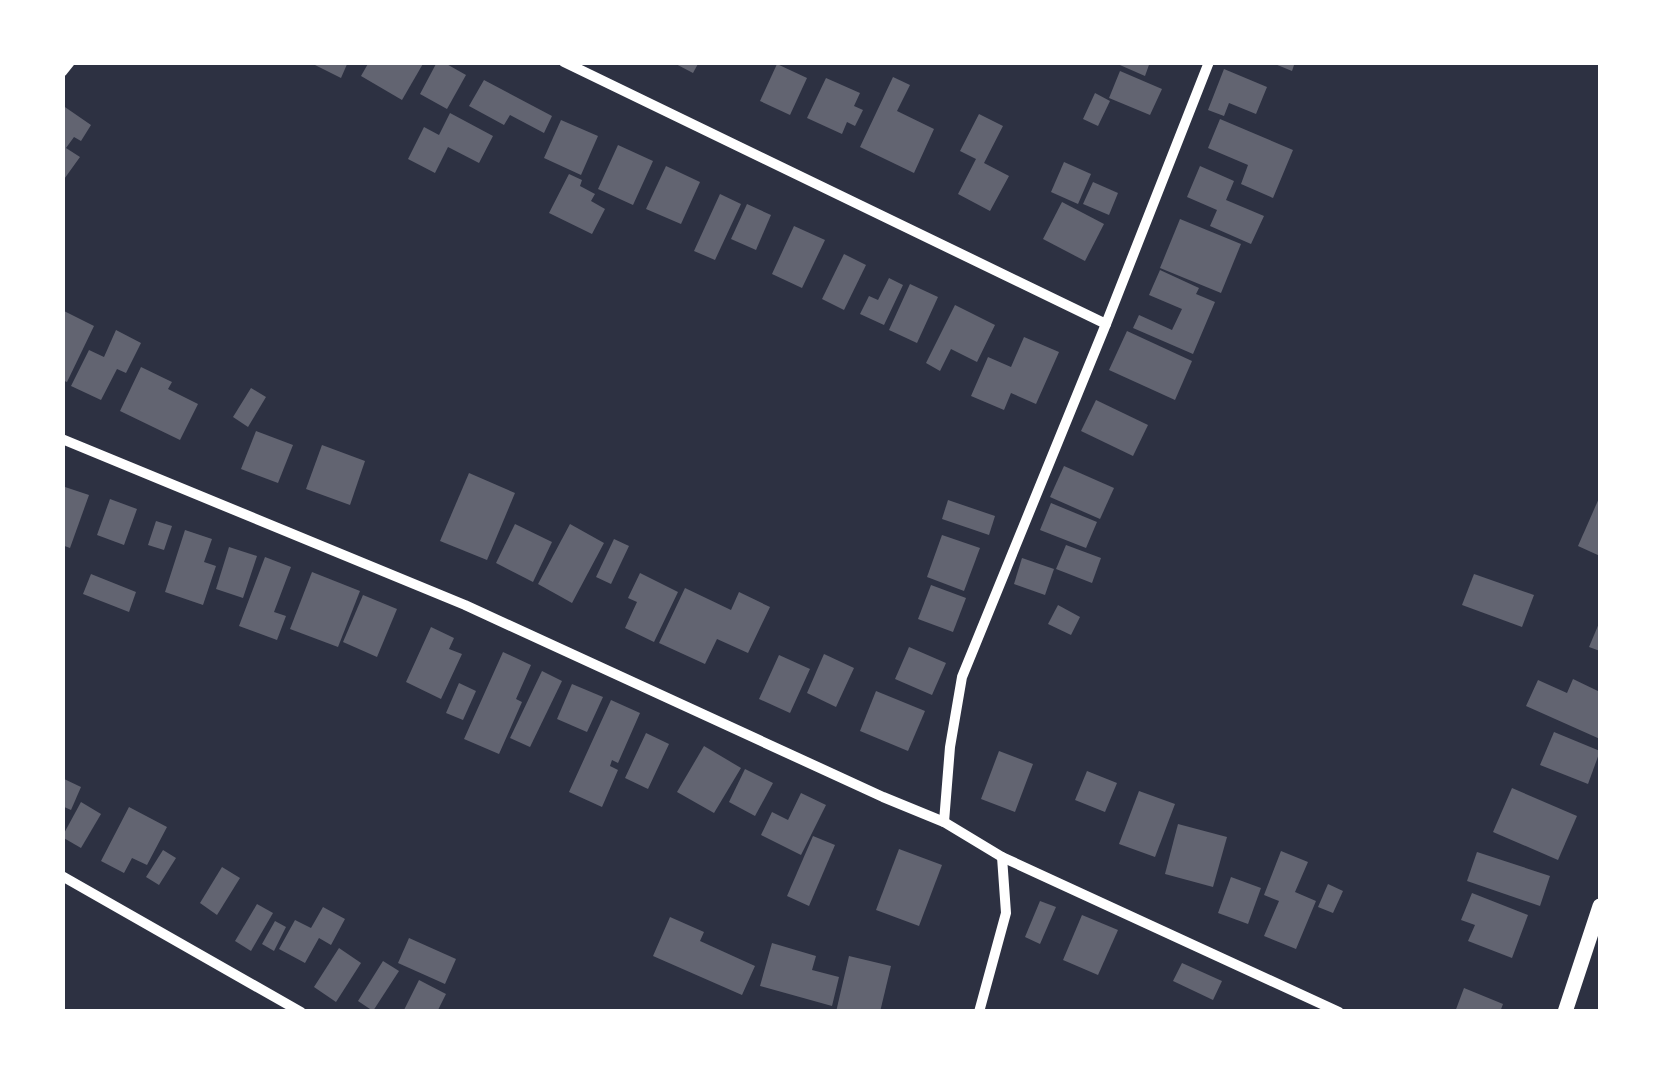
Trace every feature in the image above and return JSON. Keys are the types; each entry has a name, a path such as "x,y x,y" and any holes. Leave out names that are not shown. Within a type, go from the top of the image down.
{"street":[{"path":"62,72 70,62"},
{"path":"564,62 1106,324"},
{"path":"944,822 950,748 962,677 1209,62"},
{"path":"62,439 465,605 944,822 1002,856 1338,1012"},
{"path":"978,1012 1006,914 1002,856"},
{"path":"62,876 301,1012"},
{"path":"1565,1012 1600,906"}],"building":[{"path":"309,62 348,62 341,78"},
{"path":"369,62 424,62 402,100 361,76"},
{"path":"437,62 466,75 447,109 420,94"},
{"path":"672,62 699,62 693,73"},
{"path":"1113,62 1150,62 1145,76"},
{"path":"1270,62 1295,62 1292,71"},
{"path":"777,64 807,78 790,115 760,101"},
{"path":"1224,69 1267,87 1256,114 1229,103 1224,116 1208,110"},
{"path":"1120,71 1162,89 1150,115 1109,98"},
{"path":"893,77 910,85 897,111 934,129 914,173 860,147"},
{"path":"826,78 860,93 854,106 863,110 855,126 847,122 842,134 807,118"},
{"path":"484,80 552,116 544,133 510,115 504,125 469,106"},
{"path":"1095,93 1110,101 1098,126 1083,119"},
{"path":"62,105 91,125 81,141 74,137 66,148 80,157 62,182"},
{"path":"450,113 493,136 479,163 448,147 435,173 408,159 424,127 439,135"},
{"path":"979,114 1003,126 984,163 1009,176 990,211 958,194 976,159 960,151"},
{"path":"1220,119 1293,150 1273,198 1241,184 1248,165 1208,148"},
{"path":"561,120 598,136 581,175 544,158"},
{"path":"618,145 653,161 633,205 598,189"},
{"path":"1064,162 1091,174 1078,204 1051,192"},
{"path":"666,166 700,182 681,224 646,209"},
{"path":"1200,166 1234,181 1226,200 1264,216 1251,244 1210,226 1217,210 1187,197"},
{"path":"569,174 582,180 580,186 595,194 591,201 605,209 592,234 549,213"},
{"path":"1093,182 1118,193 1109,215 1083,204"},
{"path":"720,194 741,204 715,260 694,251"},
{"path":"1062,202 1104,224 1085,261 1043,239"},
{"path":"747,204 771,215 756,250 731,239"},
{"path":"1180,219 1241,244 1221,293 1160,268"},
{"path":"794,226 825,240 802,288 772,274"},
{"path":"844,254 866,265 844,310 822,299"},
{"path":"1160,270 1199,288 1196,294 1215,302 1193,354 1133,328 1139,315 1172,330 1182,309 1149,295"},
{"path":"889,278 903,285 884,325 860,314 869,296 878,300"},
{"path":"910,284 938,297 917,343 889,330"},
{"path":"955,305 995,325 977,362 951,349 940,371 926,363"},
{"path":"62,310 94,326 67,382 62,380"},
{"path":"116,330 141,343 126,373 117,369 101,400 71,386 89,350 104,357"},
{"path":"1127,331 1192,361 1175,400 1109,370"},
{"path":"1024,337 1059,352 1036,404 1011,393 1004,410 971,396 988,357 1011,367"},
{"path":"141,367 172,382 168,389 198,404 180,440 120,411"},
{"path":"251,388 266,397 248,427 233,417"},
{"path":"1096,400 1148,425 1133,456 1081,431"},
{"path":"256,431 293,445 278,483 241,469"},
{"path":"322,445 365,461 350,505 306,489"},
{"path":"1064,466 1114,488 1100,519 1050,497"},
{"path":"469,473 515,493 487,560 440,541"},
{"path":"62,486 89,495 70,548 62,545"},
{"path":"1600,496 1600,556 1578,546"},
{"path":"110,499 137,509 124,545 97,535"},
{"path":"948,500 995,516 989,535 942,519"},
{"path":"1051,503 1097,522 1086,548 1040,530"},
{"path":"156,521 172,526 164,550 148,545"},
{"path":"515,524 552,542 533,582 496,563"},
{"path":"570,524 604,543 572,603 538,584"},
{"path":"185,530 212,539 204,562 216,566 203,605 165,592"},
{"path":"942,535 980,548 964,591 927,577"},
{"path":"614,539 629,546 611,584 596,577"},
{"path":"1066,545 1101,558 1092,583 1056,569"},
{"path":"229,547 257,556 243,598 216,589"},
{"path":"265,557 291,567 274,612 286,616 277,640 239,626"},
{"path":"1022,558 1054,569 1045,595 1014,584"},
{"path":"312,572 360,591 338,647 290,629"},
{"path":"640,573 678,592 654,642 625,628 637,602 628,598"},
{"path":"91,574 136,592 129,612 83,594"},
{"path":"1474,574 1534,595 1522,627 1462,605"},
{"path":"931,585 966,598 953,632 918,619"},
{"path":"685,588 731,610 739,592 770,607 748,653 717,639 705,664 659,643"},
{"path":"363,595 397,609 377,657 343,642"},
{"path":"1058,605 1080,617 1071,635 1048,624"},
{"path":"1600,621 1600,651 1589,647"},
{"path":"431,627 454,638 449,649 462,654 441,699 406,682"},
{"path":"909,647 946,663 932,695 895,679"},
{"path":"503,652 531,665 516,699 522,702 499,754 464,739"},
{"path":"824,654 854,668 836,707 807,693"},
{"path":"779,655 810,669 790,713 759,699"},
{"path":"542,671 562,681 530,747 510,738"},
{"path":"1573,679 1600,692 1600,739 1526,706 1538,680 1567,693"},
{"path":"459,683 476,691 463,720 446,713"},
{"path":"572,684 603,697 587,732 557,719"},
{"path":"876,691 925,711 908,751 860,731"},
{"path":"611,700 640,713 618,763 612,760 610,766 618,770 602,807 569,792"},
{"path":"1554,732 1600,751 1588,784 1540,765"},
{"path":"646,733 669,744 648,789 625,778"},
{"path":"704,746 741,768 714,813 677,792"},
{"path":"999,751 1033,764 1015,812 981,799"},
{"path":"745,769 773,783 755,816 729,802"},
{"path":"1087,771 1117,783 1105,812 1075,800"},
{"path":"62,778 81,787 71,810 62,806"},
{"path":"1512,788 1577,816 1558,860 1493,832"},
{"path":"1139,791 1175,804 1155,857 1119,844"},
{"path":"801,793 826,805 801,855 761,835 772,812 788,820"},
{"path":"81,802 101,814 81,848 62,837"},
{"path":"129,807 167,827 147,865 132,858 124,873 101,861"},
{"path":"1178,824 1227,837 1213,887 1165,874"},
{"path":"813,836 835,845 809,906 787,896"},
{"path":"899,849 942,865 919,926 876,910"},
{"path":"163,850 176,858 159,885 146,877"},
{"path":"1281,851 1308,862 1295,892 1316,901 1296,949 1264,936 1279,901 1264,895"},
{"path":"1477,852 1550,876 1540,906 1467,881"},
{"path":"222,867 240,878 217,915 200,903"},
{"path":"1231,877 1261,888 1248,924 1218,913"},
{"path":"1328,884 1343,891 1333,913 1318,907"},
{"path":"1472,893 1528,915 1512,958 1468,941 1475,925 1461,920"},
{"path":"1040,901 1056,907 1040,944 1025,937"},
{"path":"257,904 273,913 251,951 235,941"},
{"path":"323,907 345,919 331,945 319,938 305,963 279,949 295,920 311,928"},
{"path":"1082,915 1118,930 1098,975 1063,960"},
{"path":"670,917 704,932 700,941 755,966 742,995 653,956"},
{"path":"275,921 286,927 274,951 262,944"},
{"path":"409,938 456,959 445,984 398,963"},
{"path":"772,943 816,956 812,970 839,977 832,1006 760,986"},
{"path":"339,948 361,963 336,1002 314,987"},
{"path":"849,956 891,966 880,1012 836,1012"},
{"path":"383,961 399,971 373,1011 358,1001"},
{"path":"1182,963 1222,981 1213,1000 1173,981"},
{"path":"419,980 446,994 437,1012 403,1012"},
{"path":"1464,988 1503,1004 1500,1012 1455,1012"}]}
